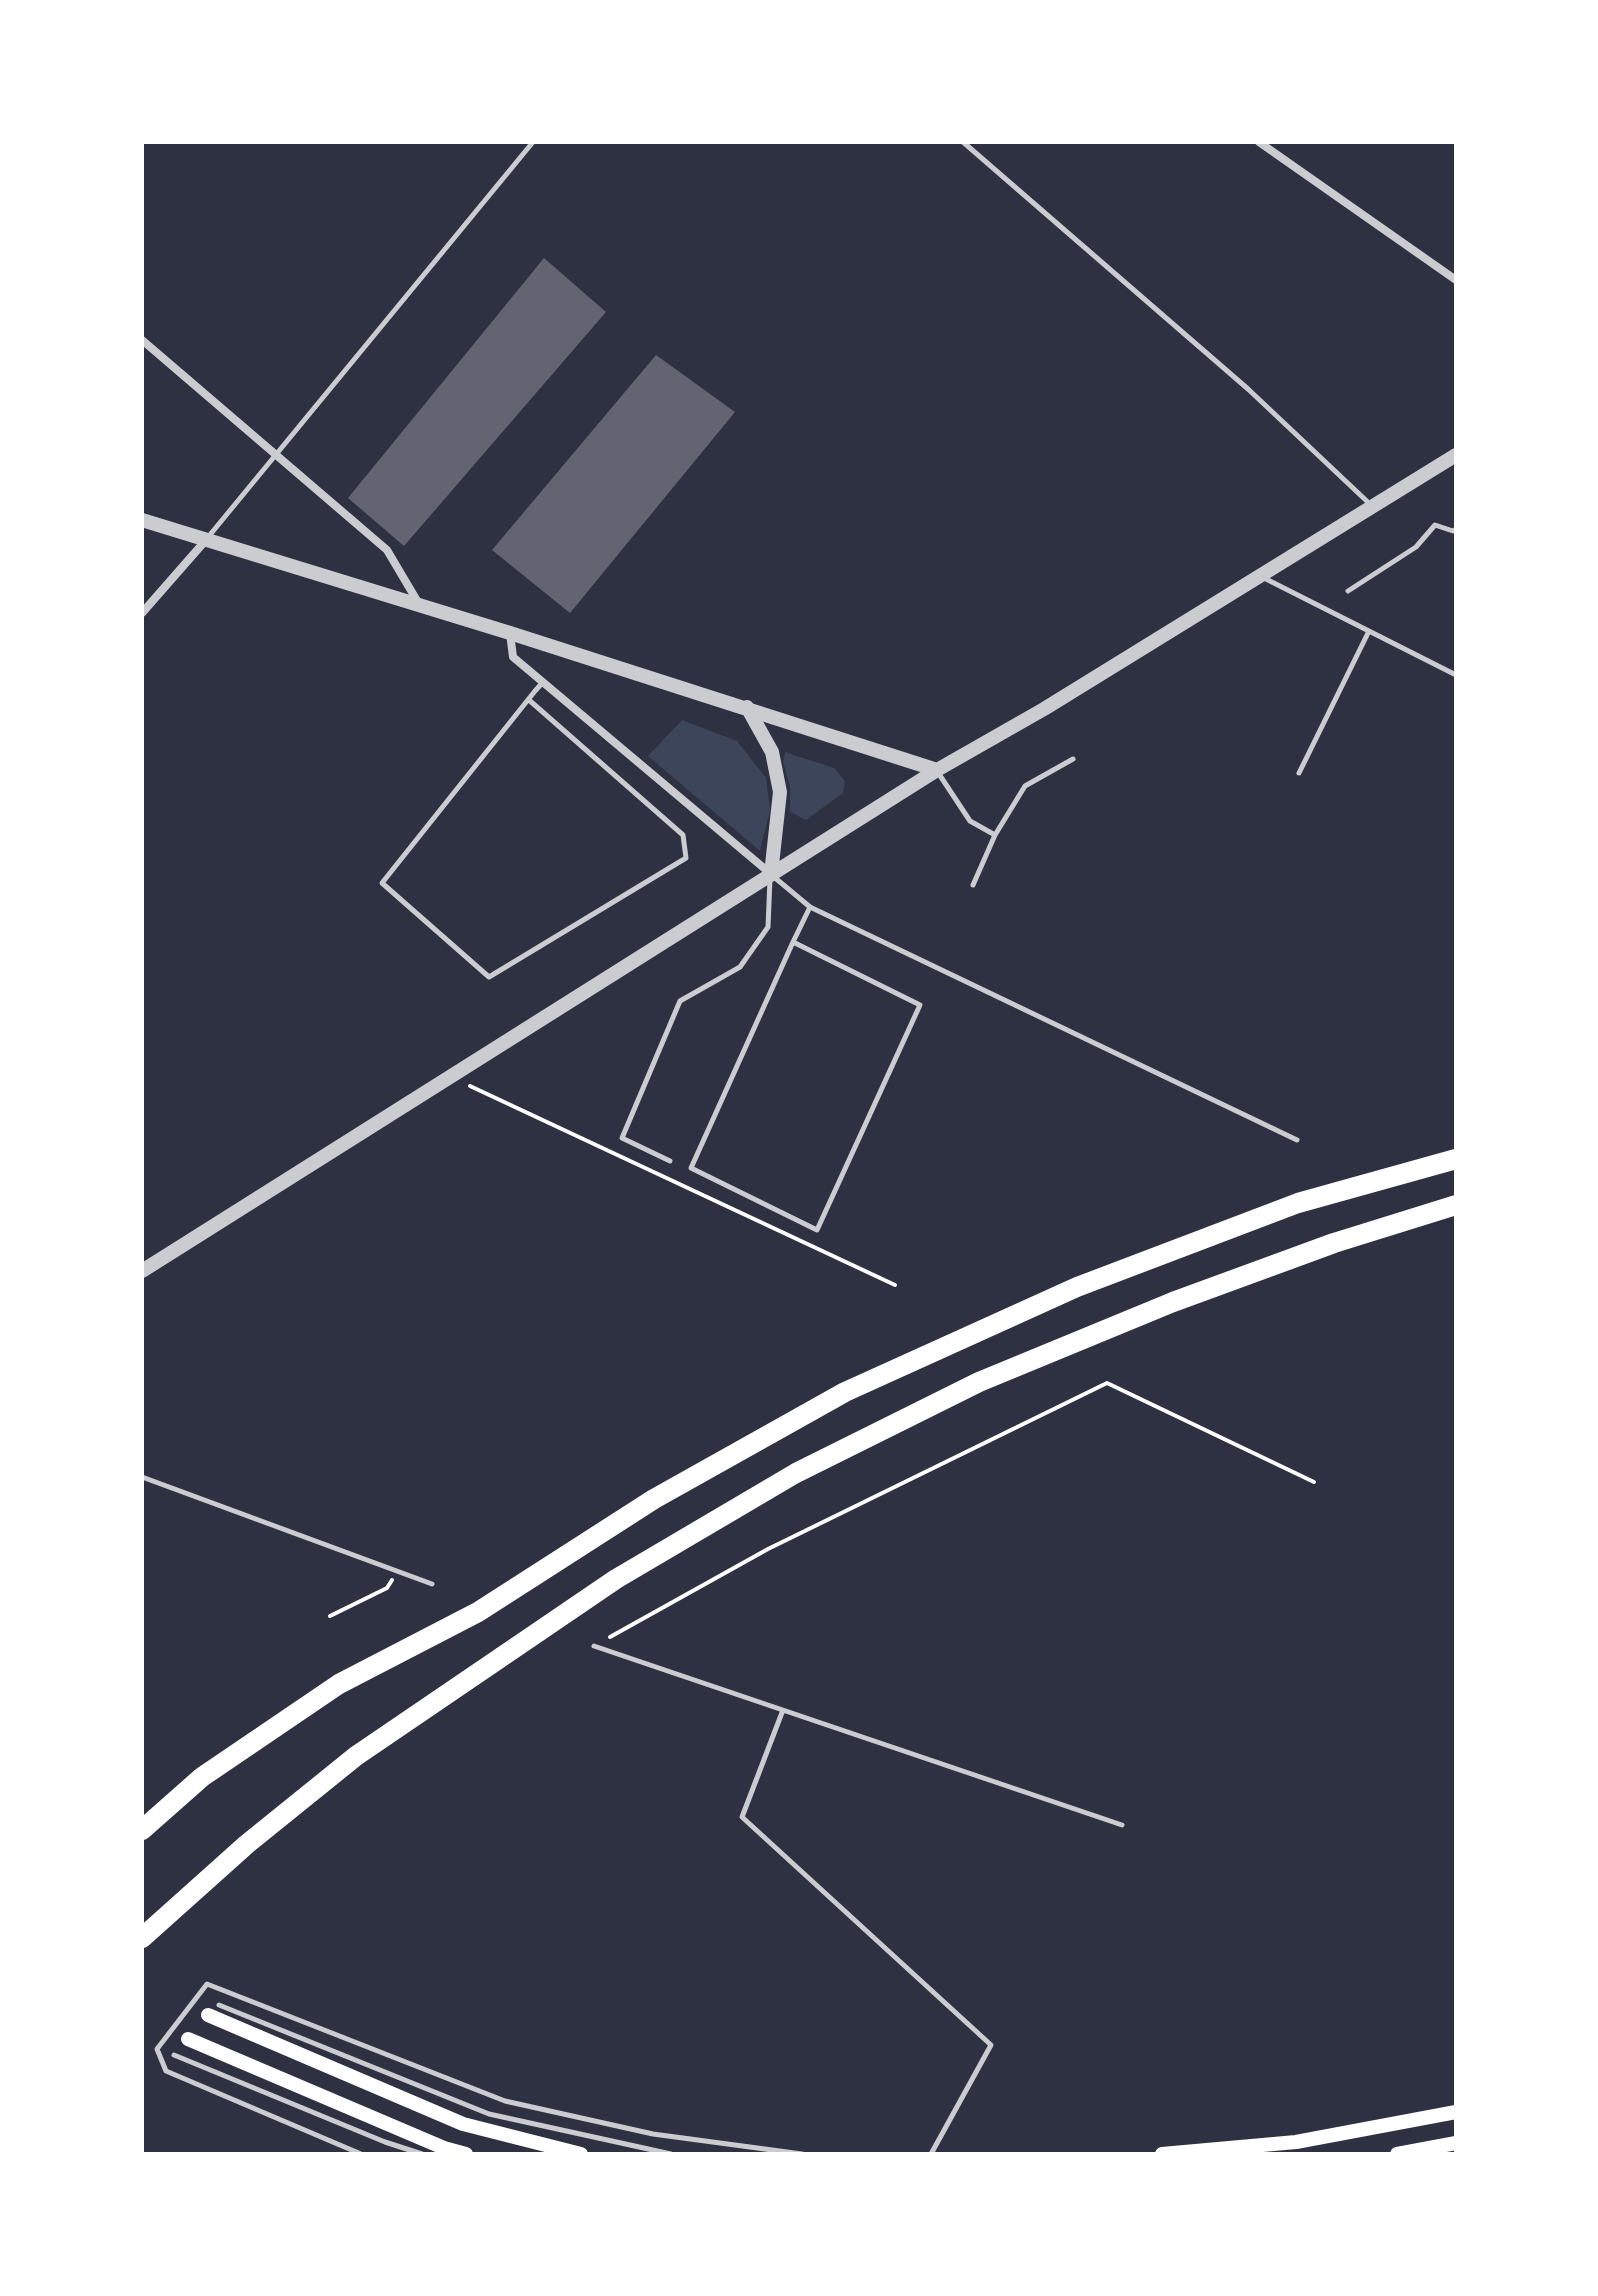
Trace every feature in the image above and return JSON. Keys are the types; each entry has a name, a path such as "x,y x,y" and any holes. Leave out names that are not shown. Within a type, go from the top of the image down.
{"highway":[{"path":"142,1830 202,1777 339,1684 478,1612 654,1499 845,1392 1077,1287 1150,1259 1298,1203 1456,1159"},
{"path":"142,1938 247,1844 356,1756 616,1579 796,1473 979,1382 1173,1302 1334,1243 1456,1205"}],"main road":[{"path":"214,2010 463,2124 581,2154"},
{"path":"188,2039 444,2148 466,2154"},
{"path":"1162,2154 1296,2142 1456,2112"},
{"path":"1397,2154 1456,2143"}],"street":[{"path":"1259,142 1456,280"},
{"path":"142,340 387,550 419,604"},
{"path":"142,1271 937,770 1044,709 1456,455"},
{"path":"142,520 747,707 937,770"},
{"path":"142,613 206,540"},
{"path":"510,633 513,657 771,874"},
{"path":"747,707 772,752 780,792 771,874"}],"lane":[{"path":"206,540 533,142"},
{"path":"963,142 1248,389 1373,506"},
{"path":"1348,591 1416,547 1435,525 1453,531 1456,529"},
{"path":"1260,576 1456,675"},
{"path":"1299,773 1369,631"},
{"path":"529,700 683,835 686,858 489,977 382,883 543,682"},
{"path":"973,885 995,835 1025,786 1073,759"},
{"path":"937,770 970,821 995,835"},
{"path":"771,874 810,907 1297,1140"},
{"path":"670,1161 622,1138 680,1001 740,967 768,927 771,874"},
{"path":"793,942 920,1005 817,1230 691,1168 793,942 810,907"},
{"path":"142,1477 432,1584"},
{"path":"594,1646 1122,1825"},
{"path":"783,1710 742,1817 991,2045 985,2061 931,2154"},
{"path":"361,2154 166,2071 157,2049 207,1984 505,2101 653,2134 802,2154"},
{"path":"214,2010 489,2114 671,2154"},
{"path":"174,2055 385,2142 422,2154"}],"path":[{"path":"450,1077 895,1285"},
{"path":"594,1646 768,1549 1107,1383 1314,1482"},
{"path":"330,1616 387,1588 397,1571"}],"shaded area":[{"path":"682,720 737,741 766,778 770,810 760,851 648,756"},
{"path":"785,752 834,768 845,781 843,793 806,820 790,812 790,787 783,762"}],"building":[{"path":"544,258 606,312 404,546 348,498"},
{"path":"656,355 735,412 570,613 492,550"}]}
